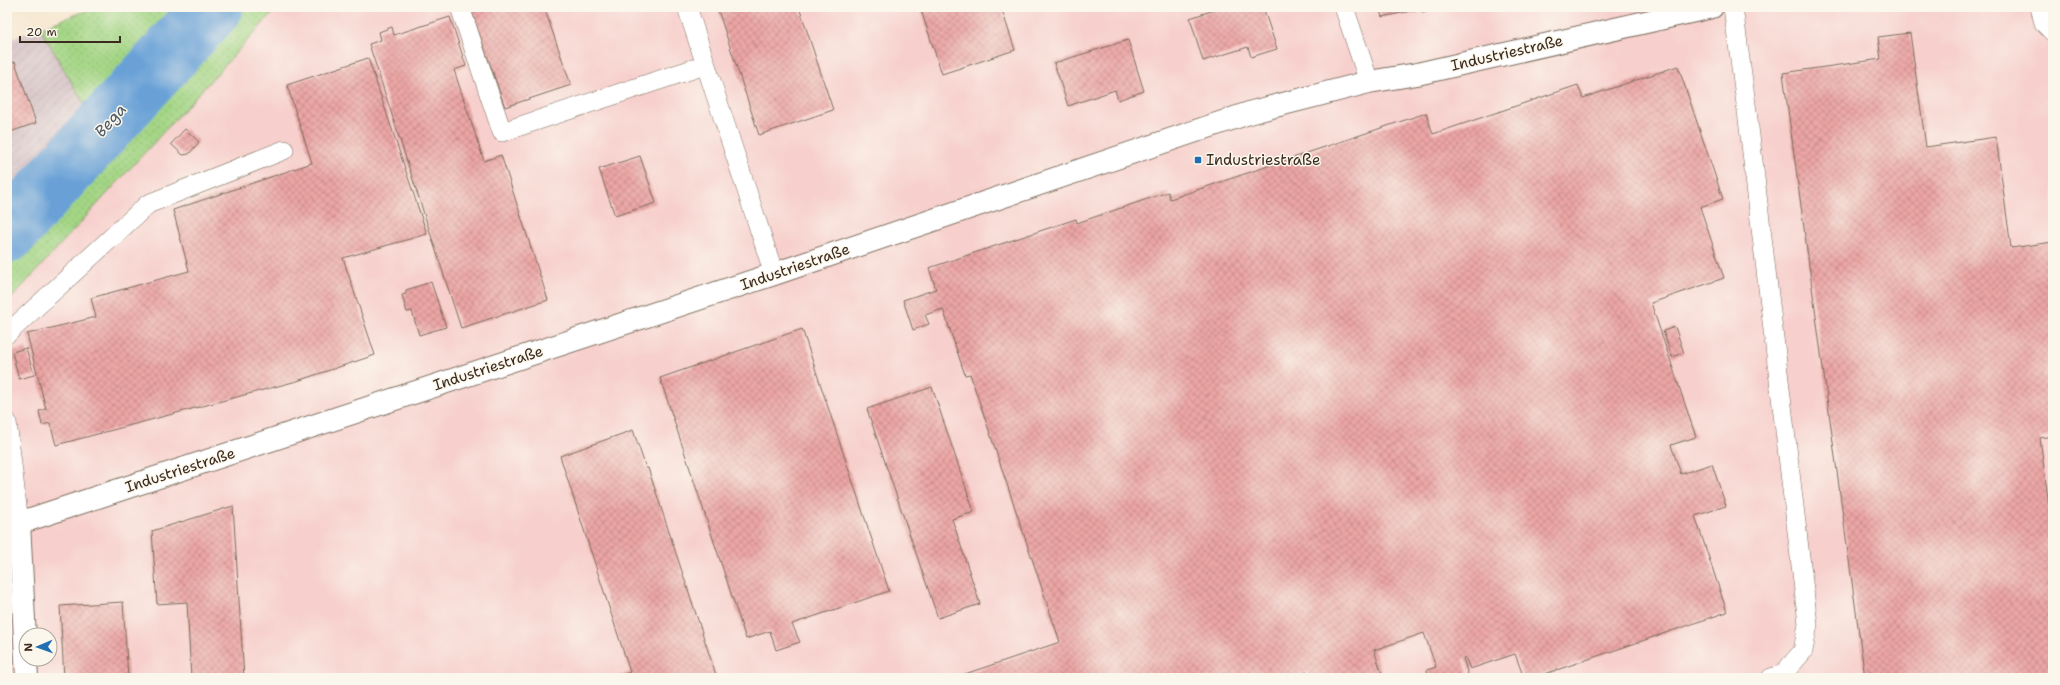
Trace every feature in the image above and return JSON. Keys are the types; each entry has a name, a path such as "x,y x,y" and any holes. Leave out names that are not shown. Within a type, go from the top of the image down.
{"street":[{"name":"Industriestraße","path":"19,523 774,274 1252,112 1369,82 1432,70 1712,7"},
{"path":"19,523 24,627"},
{"path":"26,667 27,678"}],"lane":[{"path":"460,7 502,132 705,65"},
{"path":"687,7 774,274"},
{"path":"1344,7 1369,82"},
{"path":"1733,7 1749,127 1808,624 1803,651 1783,674 1771,678"},
{"path":"2040,7 2044,24 2053,32"},
{"path":"7,334 148,204 284,150"},
{"path":"7,422 19,523"}],"shaded area":[{"path":"278,7 2053,7 2053,678 7,678 7,303"},
{"path":"40,28 86,107 7,192 7,40"}],"green space":[{"path":"96,7 278,7 7,303 7,192 86,107 40,28"}],"building":[{"path":"481,7 544,7 571,85 505,107 471,10"},
{"path":"717,7 799,7 833,110 759,135"},
{"path":"920,7 1001,7 1015,50 942,74"},
{"path":"1223,7 1263,7 1277,49 1251,57 1248,47 1203,61 1190,18"},
{"path":"1379,7 1441,8 1422,12 1421,9 1382,17"},
{"path":"450,17 466,66 454,70 484,161 501,155 548,300 461,328 369,44 381,40 379,32 392,27 394,35"},
{"path":"1910,33 1926,147 1996,137 2011,248 2053,242 2053,436 2040,438 2053,536 2053,678 1865,678 1783,73 1881,59 1878,37"},
{"path":"1128,40 1144,91 1118,100 1115,90 1068,106 1054,63"},
{"path":"368,58 427,234 343,258 375,355 297,381 56,445 50,423 42,425 39,411 46,409 27,334 96,317 91,298 189,271 173,210 312,163 287,85"},
{"path":"15,62 36,123 7,133 7,64"},
{"path":"1678,66 1723,199 1700,207 1724,278 1651,303 1696,437 1671,445 1681,474 1712,464 1726,506 1695,516 1727,612 1533,678 1524,678 1515,654 1470,669 1465,657 1463,658 1469,678 1429,678 1427,670 1436,667 1424,633 1374,650 1382,674 1371,678 1309,678 1307,672 1297,676 1298,678 953,678 1060,642 970,374 965,375 943,309 925,315 929,324 913,330 903,300 936,289 929,268 1076,219 1077,223 1168,192 1170,199 1426,113 1433,134 1578,85 1583,98"},
{"path":"185,129 199,142 189,154 183,155 171,144"},
{"path":"640,156 656,203 615,216 599,169"},
{"path":"431,282 446,327 419,335 412,311 407,312 402,295 406,294 406,290"},
{"path":"1675,327 1684,353 1672,357 1663,331"},
{"path":"802,329 889,591 792,624 800,642 776,650 770,631 746,639 660,378"},
{"path":"26,348 34,375 19,379 12,352"},
{"path":"932,387 974,512 952,519 980,604 938,618 867,409"},
{"path":"633,430 646,468 648,468 717,678 614,678 630,672 560,456"},
{"path":"233,506 244,678 191,678 187,602 157,604 152,531"},
{"path":"123,602 128,678 64,678 60,606"}],"waterway":[{"name":"Bega","path":"7,233 213,7"}],"place":[{"name":"Industriestraße","path":"1198,160"}]}
